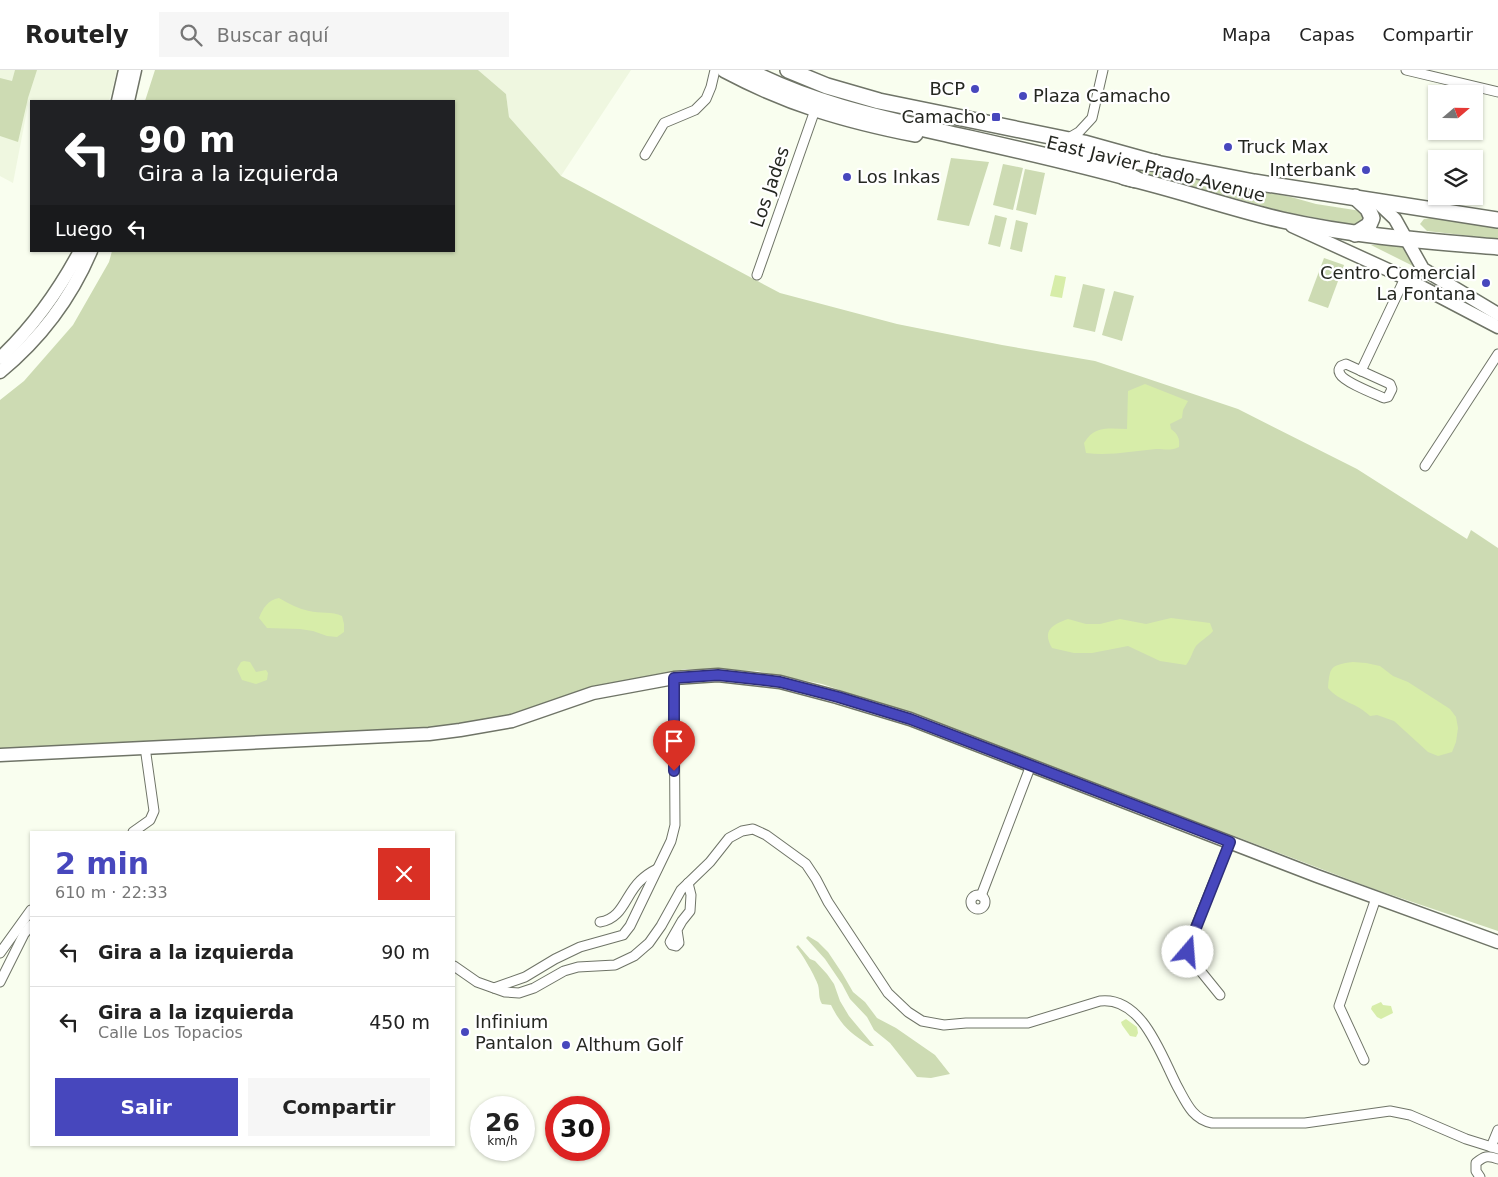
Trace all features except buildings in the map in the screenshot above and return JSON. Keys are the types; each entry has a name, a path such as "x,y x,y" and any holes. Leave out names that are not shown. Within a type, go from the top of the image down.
{"highway":[{"path":"746,70 809,98 1072,161 1136,179"},
{"path":"768,70 868,112 1127,160 1156,163"}],"main road":[{"name":"East Javier Prado Avenue","path":"726,70 778,96 815,110 886,128 1136,179 1280,220 1355,234 1498,247"},
{"name":"East Javier Prado Avenue","path":"788,70 827,86 879,101 1107,148 1156,163 1254,182 1498,220"},
{"path":"1354,197 1368,209 1372,218 1369,225 1355,234"}],"street":[{"path":"118,100 125,70"},
{"path":"128,100 136,70"},
{"path":"645,155 664,124 689,113 700,106 706,99 710,92 715,70"},
{"path":"1067,140 1079,132 1092,118 1103,70"},
{"path":"1406,70 1498,92"},
{"name":"Los Jades","path":"757,275 815,110"},
{"path":"1375,200 1395,218 1423,269 1498,314"},
{"path":"1280,220 1406,278 1498,327"},
{"path":"0,356 17,342 41,315 79,252"},
{"path":"0,372 50,320 71,289 90,252"},
{"path":"1361,370 1406,278"},
{"path":"1425,466 1498,354"},
{"path":"1346,364 1361,370 1390,384 1392,390 1388,397 1384,398 1346,380 1340,375 1339,371 1341,366 1346,364"},
{"path":"0,755 412,735 460,730 512,721 593,693 674,678 718,675 780,682 910,719 1376,898 1498,942"},
{"path":"494,988 525,977 580,947 623,936 634,918 671,841 675,824 674,678"},
{"path":"134,831 150,820 154,811 145,747"},
{"path":"981,896 1031,765"},
{"path":"455,967 477,982 506,992 519,992 534,988 552,977 571,969 615,964 634,956 649,943 681,890 710,862 729,838 742,831 753,829 766,835 806,864 828,902 888,993 908,1012 922,1021 944,1025 1028,1023 1100,1001 1121,1002 1144,1022 1190,1110 1204,1121 1212,1123 1305,1123 1390,1111 1410,1116 1466,1139 1495,1148 1498,1130"},
{"path":"1220,995 1190,958 1188,948 1230,842"},
{"path":"600,922 608,921 616,916 639,882 657,868"},
{"path":"677,930 690,911 691,895 688,883"},
{"path":"1364,1060 1339,1006 1376,898"},
{"path":"0,953 30,911"},
{"path":"0,982 24,934 30,926"},
{"path":"1480,1177 1476,1171 1476,1164 1483,1157 1498,1158"}],"shaded area":[{"path":"0,70 117,70 109,100 29,100 13,183 0,176"},
{"path":"15,70 37,70 28,98 18,142 0,136 0,78 12,81"},
{"path":"155,70 478,70 506,94 509,117 561,176 780,293 897,324 1095,361 1238,409 1357,469 1467,539 1471,530 1498,548 1498,931 1374,889 937,723 822,684 757,671 685,669 595,689 529,712 458,728 0,750 0,400 24,381 73,325 109,262 112,252 455,252 455,100 145,100"},
{"path":"478,70 631,70 561,176 509,117 506,94"},
{"path":"951,158 989,162 969,226 937,220"},
{"path":"1112,163 1291,197 1316,204 1361,211 1368,215 1360,226 1285,212"},
{"path":"1003,164 1023,168 1013,210 993,205"},
{"path":"1025,169 1045,173 1036,215 1016,210"},
{"path":"995,215 1007,218 1000,247 988,244"},
{"path":"1431,218 1498,228 1498,239 1427,231 1420,224 1424,219"},
{"path":"1016,220 1028,223 1022,252 1010,249"},
{"path":"1371,245 1407,245 1423,271"},
{"path":"1324,258 1344,265 1328,308 1308,301"},
{"path":"1055,275 1066,277 1062,298 1050,296"},
{"path":"1083,284 1105,289 1095,332 1073,327"},
{"path":"1114,291 1134,296 1122,341 1102,335"},
{"path":"1145,384 1188,401 1183,410 1182,418 1170,424 1171,429 1178,437 1179,447 1113,454 1086,453 1084,443 1093,433 1103,429 1127,429 1128,391"},
{"path":"279,598 305,610 342,616 344,632 337,637 300,629 267,628 259,618 266,605"},
{"path":"1171,618 1210,623 1213,631 1196,646 1186,665 1160,661 1128,646 1092,653 1074,653 1052,648 1048,637 1048,632 1053,626 1068,619 1086,624 1100,624 1120,619 1146,624"},
{"path":"241,662 250,662 256,672 266,670 268,673 267,680 256,684 242,680 237,669"},
{"path":"1353,662 1380,666 1393,676 1408,682 1450,709 1456,717 1458,728 1452,752 1438,756 1428,752 1394,721 1377,715 1370,716 1360,708 1333,693 1328,688 1331,671 1340,664"},
{"path":"808,936 818,942 828,952 853,992 865,1002 877,1018 896,1028 935,1055 950,1074 931,1078 917,1077 890,1043 874,1030 867,1017 850,999 825,959 806,938"},
{"path":"798,945 827,974 834,984 840,1001 849,1016 874,1046 870,1046 848,1029 839,1019 831,1005 822,1004 817,982 796,947"},
{"path":"1381,1002 1383,1005 1391,1006 1393,1013 1381,1019 1371,1009 1372,1006"},
{"path":"1126,1019 1137,1027 1138,1033 1136,1037 1130,1036 1122,1025 1121,1022"}],"place":[{"name":"BCP","path":"975,89"},
{"name":"Plaza Camacho","path":"1023,96"},
{"name":"Camacho","path":"996,117"},
{"name":"Truck Max","path":"1228,147"},
{"name":"Interbank","path":"1366,170"},
{"name":"Los Inkas","path":"847,177"},
{"name":"Centro Comercial La Fontana","path":"1486,283"},
{"name":"Infinium Pantalon","path":"465,1032"},
{"name":"Althum Golf","path":"566,1045"}],"route":[{"path":"674,771 674,678 718,675 780,682 910,719 1230,842 1188,952"}]}
